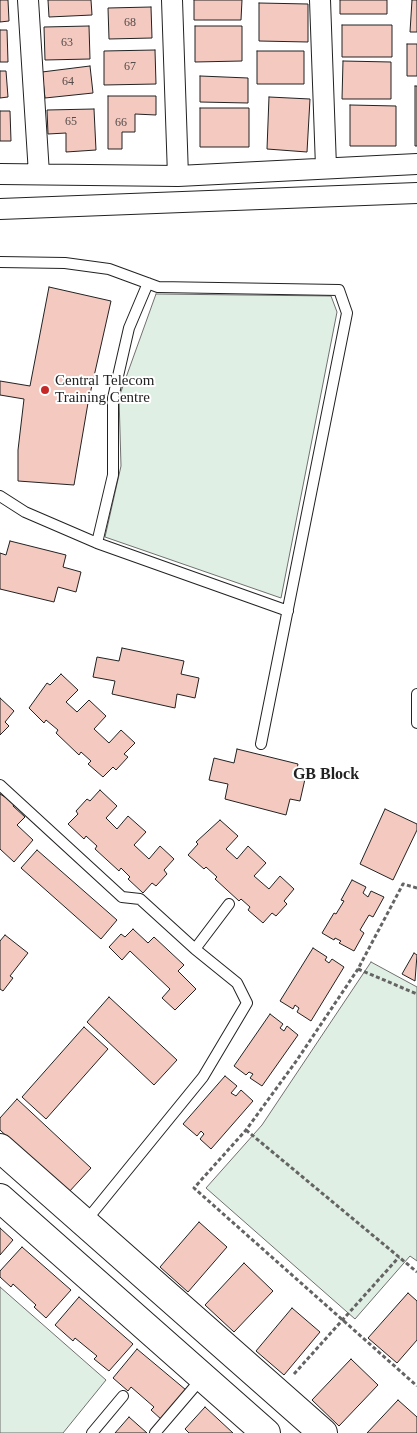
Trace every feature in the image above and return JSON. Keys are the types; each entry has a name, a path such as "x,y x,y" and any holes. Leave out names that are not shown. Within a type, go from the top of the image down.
{"street":[{"path":"28,0 39,174"},
{"path":"172,0 178,176"},
{"path":"320,0 326,168"},
{"path":"0,174 178,176 417,164"},
{"path":"219,200 220,173"},
{"path":"0,209 417,193"},
{"path":"0,1148 323,1433"},
{"path":"0,1198 266,1433"},
{"path":"72,1262 90,1227"}],"lane":[{"path":"0,262 65,263 109,269 158,287 339,290 347,313 261,744"},
{"path":"97,543 113,475 113,398 129,328 148,283"},
{"path":"0,496 25,512 97,543 288,611"},
{"path":"417,694 417,723"},
{"path":"0,785 122,896 140,899 195,949 237,983 247,1003 203,1076 90,1227"},
{"path":"195,949 229,904"},
{"path":"155,1433 203,1377"},
{"path":"92,1433 123,1396"}],"path":[{"path":"417,888 403,884 358,969 297,1060 246,1130 194,1188 417,1386"},
{"path":"358,969 417,994"},
{"path":"246,1130 417,1272"},
{"path":"277,1393 400,1257"}],"green space":[{"path":"156,294 331,296 337,312 281,598 105,537 121,466 119,397"},
{"path":"371,962 417,987 417,1261 410,1256 355,1319 206,1188 262,1125"},
{"path":"0,1287 106,1380 63,1433 0,1433"}],"building":[{"path":"0,0 8,0 9,21 0,22"},
{"path":"48,0 91,0 92,15 49,17"},
{"path":"194,0 242,0 241,20 194,20"},
{"path":"340,0 387,0 387,14 340,14"},
{"path":"412,0 417,0 417,32 410,32"},
{"path":"259,3 308,4 308,42 259,41"},
{"path":"151,7 152,38 109,39 108,8"},
{"path":"342,25 392,25 392,57 342,57"},
{"path":"89,26 90,59 45,60 44,27"},
{"path":"195,26 242,26 242,61 195,62"},
{"path":"0,30 7,30 8,62 0,62"},
{"path":"407,44 417,44 417,76 407,76"},
{"path":"155,50 156,84 104,85 104,51"},
{"path":"257,51 304,51 304,84 257,84"},
{"path":"343,61 391,62 391,99 342,99"},
{"path":"90,66 93,93 45,98 42,72"},
{"path":"0,71 6,71 8,97 0,98"},
{"path":"200,76 248,78 248,103 200,102"},
{"path":"415,86 417,86 417,146 415,146"},
{"path":"108,96 156,96 156,115 135,114 135,132 122,132 122,149 108,149"},
{"path":"269,97 310,99 307,152 267,149"},
{"path":"350,105 396,106 396,146 350,146"},
{"path":"200,108 249,108 249,147 200,147"},
{"path":"94,109 96,150 66,152 66,133 48,134 47,110"},
{"path":"0,111 10,111 11,141 0,141"},
{"name":"Central Telecom Training Centre","path":"49,287 111,301 88,403 74,485 18,481 18,450 24,399 0,395 0,381 30,386"},
{"path":"10,541 66,555 63,567 81,572 76,592 58,587 54,602 0,589 0,553 6,555"},
{"path":"122,648 184,661 181,674 199,678 195,698 177,694 175,708 112,694 115,681 93,677 97,657 119,661"},
{"path":"61,674 78,690 66,702 77,712 89,700 106,716 94,729 109,743 121,730 135,743 124,754 128,757 116,770 113,767 103,777 88,764 91,761 81,752 79,755 56,733 58,730 46,720 44,723 29,708 47,683 50,685"},
{"path":"0,698 14,711 5,722 9,726 0,735"},
{"path":"237,749 298,764 295,777 305,779 300,801 290,799 286,815 225,799 228,784 209,780 214,758 234,763"},
{"path":"100,790 117,806 106,818 117,829 128,816 146,832 134,845 149,859 160,846 174,859 164,870 167,874 156,886 152,883 143,893 128,879 130,877 121,868 119,871 95,849 97,846 86,836 84,839 68,824 78,814 76,811 87,799 90,801"},
{"path":"0,794 15,803 13,806 25,817 17,825 33,840 14,862 0,849"},
{"path":"385,809 417,824 417,830 393,880 360,864"},
{"path":"220,820 238,836 226,849 237,859 248,846 266,863 254,876 269,889 280,876 294,889 284,901 287,904 276,916 272,913 263,923 248,910 250,907 241,899 239,901 215,879 217,877 206,867 204,869 188,855 198,844 196,842"},
{"path":"37,850 117,920 101,939 21,868"},
{"path":"352,880 366,887 363,893 368,897 371,891 384,897 373,917 369,915 360,930 364,933 354,951 339,943 341,941 335,938 334,940 322,933 344,901 341,900"},
{"path":"133,929 148,943 154,937 184,965 178,971 196,989 175,1010 162,998 170,989 130,951 122,960 109,947 121,934 125,937"},
{"path":"5,935 28,953 10,976 13,978 3,991 0,989 0,941"},
{"path":"313,948 327,957 325,960 329,963 332,959 344,967 311,1021 297,1012 299,1008 295,1005 293,1009 280,1001"},
{"path":"414,953 417,955 415,981 402,974"},
{"path":"109,997 177,1060 154,1085 87,1022"},
{"path":"270,1014 283,1024 280,1028 284,1031 287,1026 298,1035 262,1086 250,1078 253,1074 249,1072 246,1075 234,1066"},
{"path":"84,1027 108,1049 46,1119 22,1097"},
{"path":"225,1076 237,1086 231,1093 236,1096 241,1090 253,1101 211,1149 200,1139 204,1134 201,1131 197,1136 183,1124"},
{"path":"17,1099 91,1168 68,1193 0,1130 0,1118"},
{"path":"199,1222 227,1247 188,1292 160,1267"},
{"path":"0,1228 13,1240 0,1255"},
{"path":"22,1247 71,1290 46,1318 34,1307 36,1305 13,1284 11,1287 0,1277 0,1271"},
{"path":"244,1263 273,1291 234,1332 205,1305"},
{"path":"408,1293 417,1301 417,1340 397,1363 368,1338"},
{"path":"79,1297 133,1344 109,1371 94,1359 97,1356 75,1338 73,1341 55,1325"},
{"path":"292,1308 320,1332 284,1375 256,1351"},
{"path":"137,1349 186,1390 162,1420 151,1410 154,1407 131,1387 128,1391 113,1378"},
{"path":"351,1359 378,1385 339,1426 312,1400"},
{"path":"398,1400 417,1417 417,1433 367,1433"},
{"path":"205,1407 233,1433 189,1433 185,1429"},
{"path":"129,1417 147,1433 115,1433"}],"place":[{"name":"Central Telecom Training Centre","path":"45,390"}],"district":[{"name":"GB Block","path":"326,775"}]}
